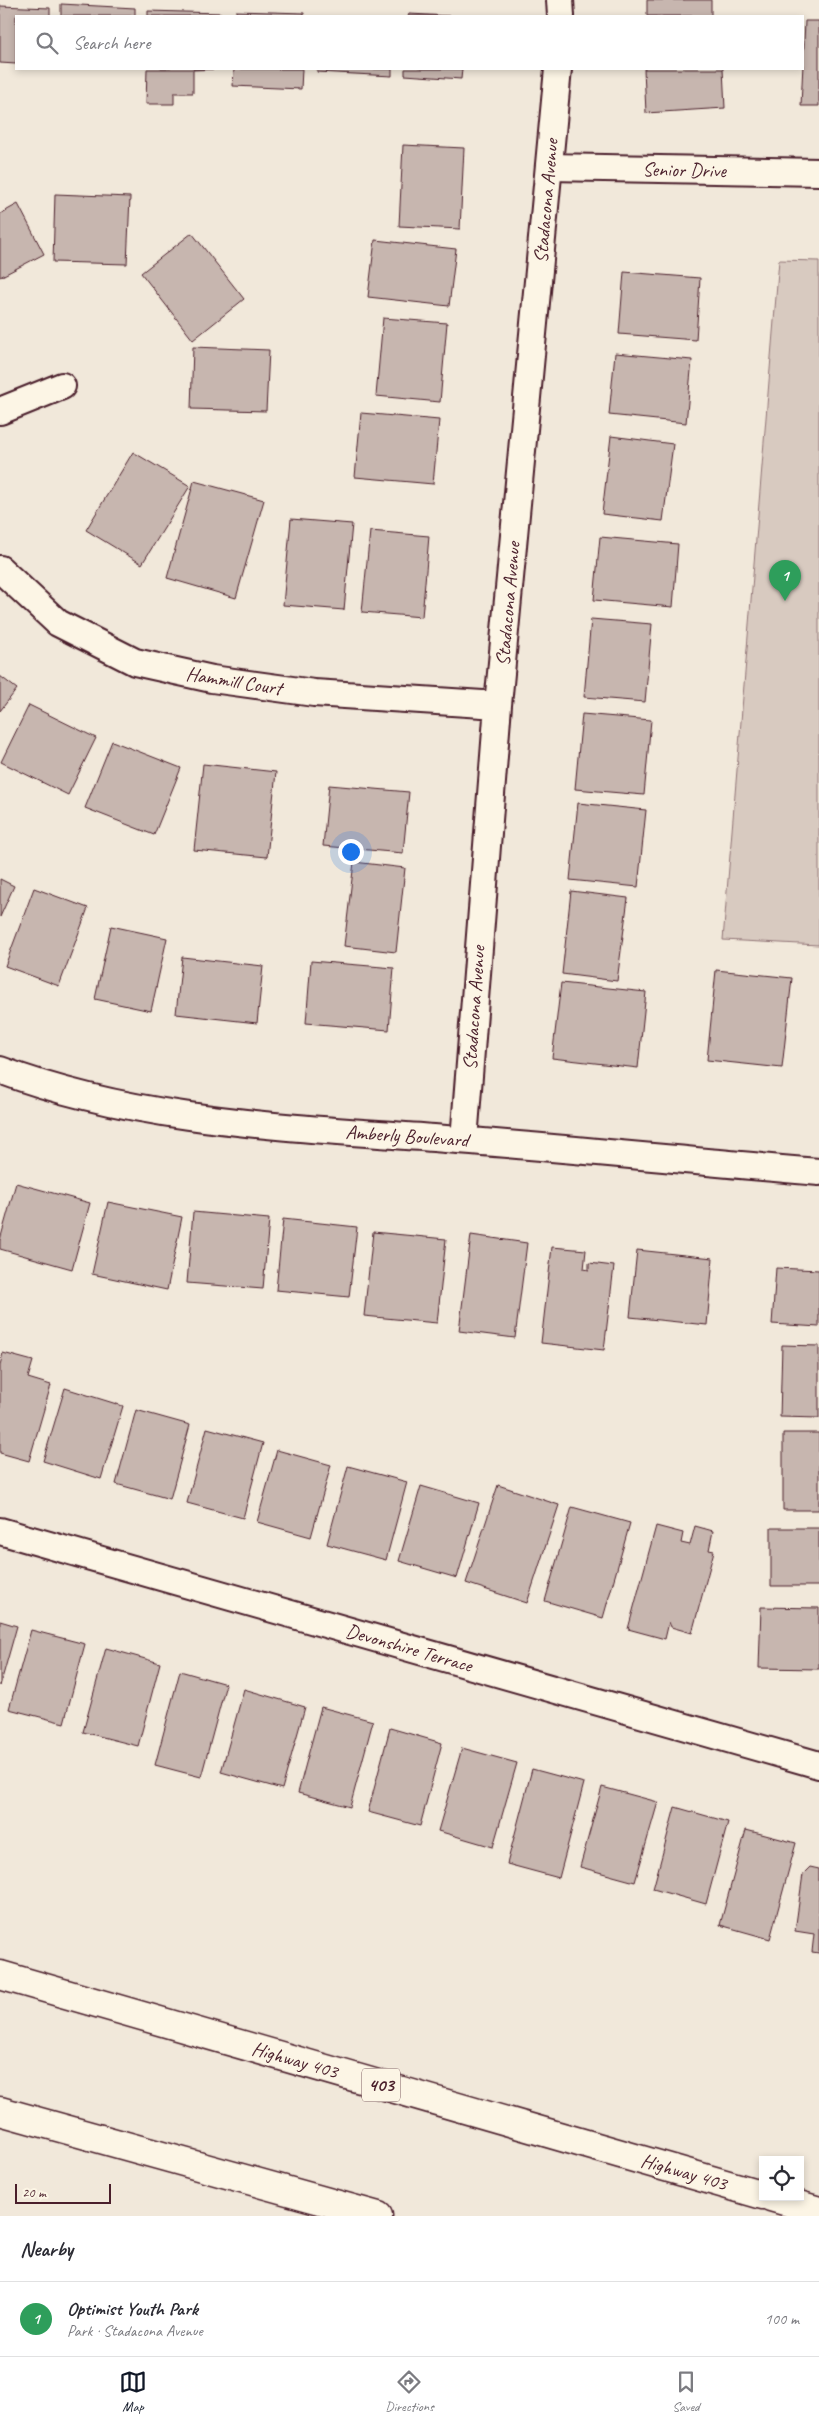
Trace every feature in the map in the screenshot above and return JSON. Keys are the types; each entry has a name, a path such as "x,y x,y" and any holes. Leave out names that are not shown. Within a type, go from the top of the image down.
{"highway":[{"name":"Highway 403","path":"0,1975 759,2194"},
{"path":"0,2111 378,2216"},
{"path":"785,2201 819,2211"}],"street":[{"path":"560,0 561,15"},
{"name":"Stadacona Avenue","path":"464,1140 498,706 558,70"},
{"name":"Senior Drive","path":"549,167 819,172"},
{"path":"0,411 62,386"},
{"name":"Hammill Court","path":"0,569 58,623 135,662 212,679 314,693 498,706"},
{"name":"Amberly Boulevard","path":"0,1070 38,1084 126,1104 237,1122 819,1172"},
{"name":"Devonshire Terrace","path":"0,1531 819,1765"}],"shaded area":[{"path":"779,260 819,261 819,945 723,940"}],"building":[{"path":"647,0 711,0 711,15 647,15"},
{"path":"61,4 135,8 135,15 61,15"},
{"path":"0,6 50,8 50,15 15,15 15,64 0,63"},
{"path":"148,11 221,13 221,15 148,15"},
{"path":"236,11 304,13 304,15 236,15"},
{"path":"805,21 819,21 819,106 801,106"},
{"path":"147,70 193,70 193,93 174,93 174,104 146,104"},
{"path":"234,70 302,70 301,89 233,86"},
{"path":"317,70 392,70 392,76 317,72"},
{"path":"405,70 462,70 461,79 405,75"},
{"path":"644,70 723,70 725,108 646,113"},
{"path":"403,145 464,148 460,229 399,226"},
{"path":"55,194 130,197 127,264 53,262"},
{"path":"18,204 44,254 0,277 0,214"},
{"path":"192,233 244,299 193,340 141,273"},
{"path":"375,240 456,249 449,306 368,297"},
{"path":"624,272 700,278 696,340 619,334"},
{"path":"383,318 447,323 440,402 376,396"},
{"path":"193,347 269,350 266,411 191,409"},
{"path":"615,353 692,360 686,423 609,415"},
{"path":"361,413 439,420 433,484 355,477"},
{"path":"611,436 673,444 663,521 602,514"},
{"path":"133,452 190,486 142,564 86,530"},
{"path":"194,481 264,500 236,598 167,578"},
{"path":"291,519 352,524 344,610 283,605"},
{"path":"370,531 429,536 422,617 362,612"},
{"path":"600,537 678,544 673,607 594,600"},
{"path":"591,619 652,624 645,702 584,697"},
{"path":"0,676 17,689 0,711"},
{"path":"29,705 96,738 68,795 1,762"},
{"path":"582,714 651,720 644,795 575,789"},
{"path":"112,741 181,768 154,835 85,808"},
{"path":"203,764 276,772 267,857 194,850"},
{"path":"329,785 409,792 403,853 323,846"},
{"path":"578,803 646,810 638,887 570,880"},
{"path":"354,862 405,868 396,952 344,946"},
{"path":"0,879 14,886 0,917"},
{"path":"34,888 88,908 59,986 5,966"},
{"path":"571,891 628,898 617,981 562,974"},
{"path":"111,926 167,938 151,1011 95,999"},
{"path":"182,957 263,966 257,1023 176,1014"},
{"path":"311,961 394,968 389,1030 306,1023"},
{"path":"716,970 792,978 782,1068 707,1060"},
{"path":"561,983 646,992 638,1068 552,1058"},
{"path":"16,1183 90,1203 72,1269 0,1249 0,1240"},
{"path":"108,1202 182,1217 167,1290 92,1274"},
{"path":"193,1212 269,1219 263,1289 187,1283"},
{"path":"283,1219 357,1227 349,1297 276,1290"},
{"path":"373,1232 446,1239 437,1323 364,1316"},
{"path":"471,1235 527,1243 515,1338 459,1331"},
{"path":"552,1247 586,1250 584,1269 589,1270 589,1263 614,1266 604,1350 541,1343"},
{"path":"637,1250 713,1258 707,1325 630,1317"},
{"path":"776,1268 819,1270 819,1327 772,1324"},
{"path":"782,1345 819,1346 819,1418 780,1417"},
{"path":"3,1353 33,1361 28,1378 51,1385 29,1461 0,1453 0,1365"},
{"path":"65,1388 123,1406 101,1479 43,1461"},
{"path":"136,1410 190,1425 170,1499 116,1484"},
{"path":"207,1428 263,1443 243,1518 187,1503"},
{"path":"783,1433 819,1433 819,1510 783,1510"},
{"path":"277,1450 331,1465 311,1537 257,1522"},
{"path":"348,1466 407,1482 386,1560 327,1544"},
{"path":"498,1485 559,1505 527,1603 466,1583"},
{"path":"421,1486 479,1503 457,1578 399,1561"},
{"path":"572,1507 630,1523 603,1618 545,1601"},
{"path":"656,1526 683,1533 681,1543 690,1545 695,1526 713,1531 709,1550 714,1551 692,1633 671,1627 669,1622 665,1639 628,1629"},
{"path":"771,1528 819,1528 819,1586 771,1586"},
{"path":"761,1607 819,1608 819,1669 759,1668"},
{"path":"0,1621 17,1626 0,1686"},
{"path":"31,1630 85,1644 64,1723 9,1709"},
{"path":"106,1648 160,1663 138,1746 83,1732"},
{"path":"180,1671 226,1684 201,1777 155,1765"},
{"path":"244,1689 305,1707 282,1789 221,1772"},
{"path":"321,1707 373,1721 350,1807 298,1793"},
{"path":"390,1728 442,1743 420,1826 368,1812"},
{"path":"462,1748 517,1763 493,1847 438,1831"},
{"path":"532,1769 584,1783 559,1878 507,1864"},
{"path":"602,1787 658,1802 635,1882 580,1867"},
{"path":"675,1807 728,1822 706,1904 653,1889"},
{"path":"746,1830 796,1843 770,1939 720,1925"},
{"path":"810,1867 819,1869 819,1953 812,1952 814,1934 795,1931 803,1874"}],"place":[{"name":"Optimist Youth Park","path":"785,601"}]}
